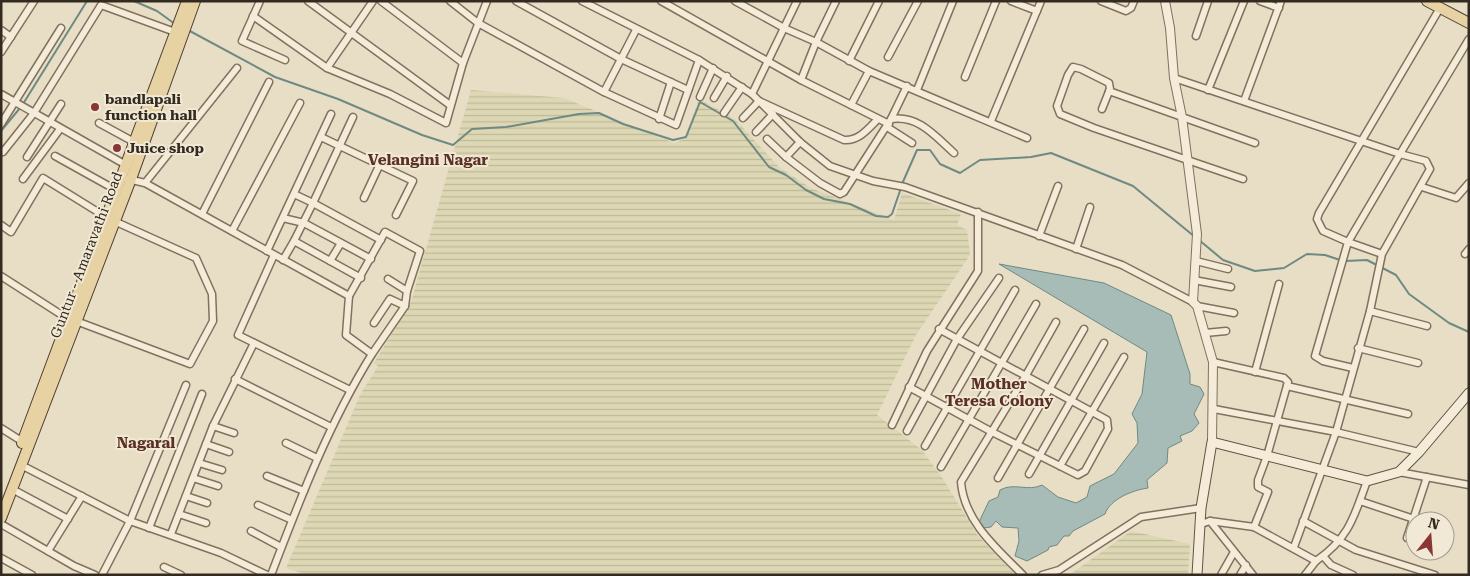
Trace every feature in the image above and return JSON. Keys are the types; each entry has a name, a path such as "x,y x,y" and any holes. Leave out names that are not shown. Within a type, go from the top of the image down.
{"main road":[{"name":"Guntur - Amaravathi Road","path":"1,518 21,465 31,428 126,178 180,28 187,1"},
{"name":"Guntur - Amaravathi Road","path":"110,219 116,190 126,178 126,164 134,142 180,28 195,1"},
{"path":"1427,1 1469,17"},
{"path":"1440,5 1469,24"},
{"path":"1197,575 1206,523 1201,508 1212,442 1367,481 1399,472 1419,452 1469,393"},
{"name":"Guntur - Amaravathi Road","path":"1,499 22,442 31,428"}],"street":[{"path":"1,52 34,1"},
{"path":"260,1 242,42 285,60"},
{"path":"308,1 450,105"},
{"path":"327,68 373,1"},
{"path":"381,1 463,62"},
{"path":"450,1 478,23 604,92 676,125 699,60"},
{"path":"253,16 327,68 390,94 446,123 463,62 487,1"},
{"path":"516,1 621,59 688,90"},
{"path":"582,1 727,76 752,94 800,142 830,166 978,212 1122,265 1195,304 1234,313"},
{"path":"661,1 801,80 889,123 912,143"},
{"path":"735,1 869,71 991,121 1027,138"},
{"path":"752,94 797,1"},
{"path":"801,80 816,42 836,1"},
{"path":"850,61 879,1"},
{"path":"888,57 918,1"},
{"path":"917,90 953,1"},
{"path":"965,77 996,1"},
{"path":"1011,1 1037,12"},
{"path":"991,121 1041,1"},
{"path":"1101,1 1126,10 1131,8 1134,1"},
{"path":"1164,1 1170,28 1174,78 1182,117 1198,234 1194,280 1195,304 1213,362 1214,409 1212,442"},
{"path":"1196,36 1208,1"},
{"path":"1208,90 1244,1"},
{"path":"1244,101 1280,4 1260,1"},
{"path":"3,152 34,113 101,5 180,28"},
{"path":"1382,254 1323,231 1317,219 1440,5"},
{"path":"1,124 19,105 61,28"},
{"path":"1,30 11,37"},
{"path":"604,92 636,30"},
{"path":"1353,368 1323,361 1315,356 1348,242 1469,39"},
{"path":"1102,109 1110,85 1076,66 1073,67 1068,75 1057,110 1060,114 1094,128 1243,179"},
{"path":"145,183 237,68"},
{"path":"700,97 712,68"},
{"path":"851,105 869,71"},
{"path":"714,98 727,76"},
{"path":"1174,78 1364,140 1400,154 1417,158 1430,165 1422,187 1382,254 1370,311 1358,348 1336,432 1294,547"},
{"path":"202,214 269,82"},
{"path":"659,118 671,82"},
{"path":"724,112 742,86"},
{"path":"767,140 820,184 840,194 844,192 889,123 907,86"},
{"path":"1109,91 1255,143"},
{"path":"1,94 60,129 126,164"},
{"path":"744,118 759,101"},
{"path":"759,101 844,140 857,138 878,119"},
{"path":"232,231 300,103"},
{"path":"27,157 61,104"},
{"path":"267,251 331,114"},
{"path":"756,132 773,114"},
{"path":"283,260 304,223 353,117"},
{"path":"889,123 907,118 919,122 954,153"},
{"path":"99,124 134,142"},
{"path":"23,179 60,129"},
{"path":"321,137 412,181 396,215"},
{"path":"786,157 800,142"},
{"path":"55,156 116,190"},
{"path":"364,198 380,164"},
{"path":"1,225 12,232 43,178 110,219 196,258 212,294 213,321 190,364 72,320 1,276"},
{"path":"126,178 145,183 349,296"},
{"path":"1422,187 1456,198 1469,183"},
{"path":"1039,236 1058,186"},
{"path":"294,194 381,240"},
{"path":"1076,248 1090,207"},
{"path":"892,425 939,329 978,271 978,212"},
{"path":"283,218 304,223 371,259"},
{"path":"21,465 130,521 221,553 269,575 331,427 350,390 372,354 405,306 407,291 420,251 386,232 349,296 346,335 372,354"},
{"path":"294,242 360,278"},
{"path":"330,261 341,243"},
{"path":"274,255 238,335 350,390"},
{"path":"1196,261 1228,269"},
{"path":"907,431 957,339 998,278"},
{"path":"388,279 407,291"},
{"path":"1194,280 1231,286"},
{"path":"1255,372 1279,284"},
{"path":"925,446 1014,290"},
{"path":"374,323 390,299 405,306"},
{"path":"941,467 1036,304"},
{"path":"1370,311 1427,326"},
{"path":"1023,575 981,533 962,494 961,482 1056,322"},
{"path":"910,387 969,420 1078,475 1085,471 1109,425 1107,420 1048,390 939,329"},
{"path":"998,478 1084,329"},
{"path":"1205,332 1226,331"},
{"path":"171,534 213,426 254,343"},
{"path":"1029,474 1104,343"},
{"path":"1358,348 1418,363"},
{"path":"1060,466 1124,357"},
{"path":"1213,362 1286,378 1287,386 1278,422 1257,484 1268,492 1254,527"},
{"path":"235,379 331,427"},
{"path":"102,575 130,521 186,385"},
{"path":"1287,386 1344,401 1408,414"},
{"path":"149,528 202,394"},
{"path":"1214,409 1336,432 1419,452"},
{"path":"213,426 234,433"},
{"path":"1,428 22,442"},
{"path":"286,443 317,458"},
{"path":"206,444 229,452"},
{"path":"199,463 222,470"},
{"path":"1399,472 1469,485"},
{"path":"267,476 304,491"},
{"path":"1416,511 1427,477"},
{"path":"193,478 218,486"},
{"path":"1305,575 1316,561 1340,541 1349,528 1367,481"},
{"path":"12,489 68,519"},
{"path":"48,551 82,496"},
{"path":"186,496 207,503"},
{"path":"1360,501 1405,516"},
{"path":"258,505 292,520"},
{"path":"1042,575 1059,570 1141,517 1201,508"},
{"path":"179,514 206,523"},
{"path":"1302,521 1356,550 1435,575"},
{"path":"1206,523 1254,527 1294,547 1316,561"},
{"path":"1206,523 1246,565 1253,575"},
{"path":"1,524 95,575"},
{"path":"251,532 282,546"},
{"path":"1221,575 1234,552"},
{"path":"1323,556 1331,565 1354,575"},
{"path":"1,558 32,575"},
{"path":"1240,575 1246,565"},
{"path":"164,567 181,575"}],"shaded area":[{"path":"471,90 564,98 674,143 684,139 699,99 735,119 779,167 811,188 894,220 902,193 961,214 957,225 967,230 970,255 916,335 877,415 922,450 943,479 978,536 1016,575 308,575 286,568 360,395 378,366 374,363 411,302"},
{"path":"1131,531 1190,544 1188,575 1065,575 1072,573"}],"water":[{"path":"999,264 1104,283 1171,315 1190,374 1190,384 1200,387 1204,394 1194,414 1199,423 1192,431 1180,436 1182,441 1168,448 1167,463 1147,480 1148,488 1123,496 1112,504 1105,514 1073,531 1069,536 1064,536 1057,545 1049,547 1048,550 1027,561 1015,556 1019,541 1018,528 1002,527 996,521 991,527 983,528 979,522 989,501 998,497 1000,490 1005,488 1032,488 1042,485 1058,497 1076,503 1087,497 1090,486 1114,474 1138,443 1137,423 1132,414 1142,394 1147,352"}],"waterway":[{"path":"23,104 87,1"},
{"path":"134,1 157,11 175,24"},
{"path":"188,30 275,77 338,99 422,135 453,145 472,129 506,127 579,114 599,113 623,124 673,140 686,137 700,102 733,121 769,167 786,175 806,190 824,199 850,204 876,216 888,217 892,214 901,188"},
{"path":"1,131 20,108"},
{"path":"902,184 917,150 930,150 940,164 960,173 980,160 1031,157 1051,153 1133,186 1195,237"},
{"path":"1199,240 1223,260 1255,271 1284,268 1307,254 1325,255 1340,260"},
{"path":"1345,261 1367,260 1396,275 1409,294 1449,323 1469,332"}],"place":[{"name":"bandlapali function hall","path":"95,107"},
{"name":"Juice shop","path":"117,148"}],"district":[{"name":"Velangini Nagar","path":"428,160"},
{"name":"Mother Teresa Colony","path":"999,392"},
{"name":"Nagaral","path":"146,443"}]}
